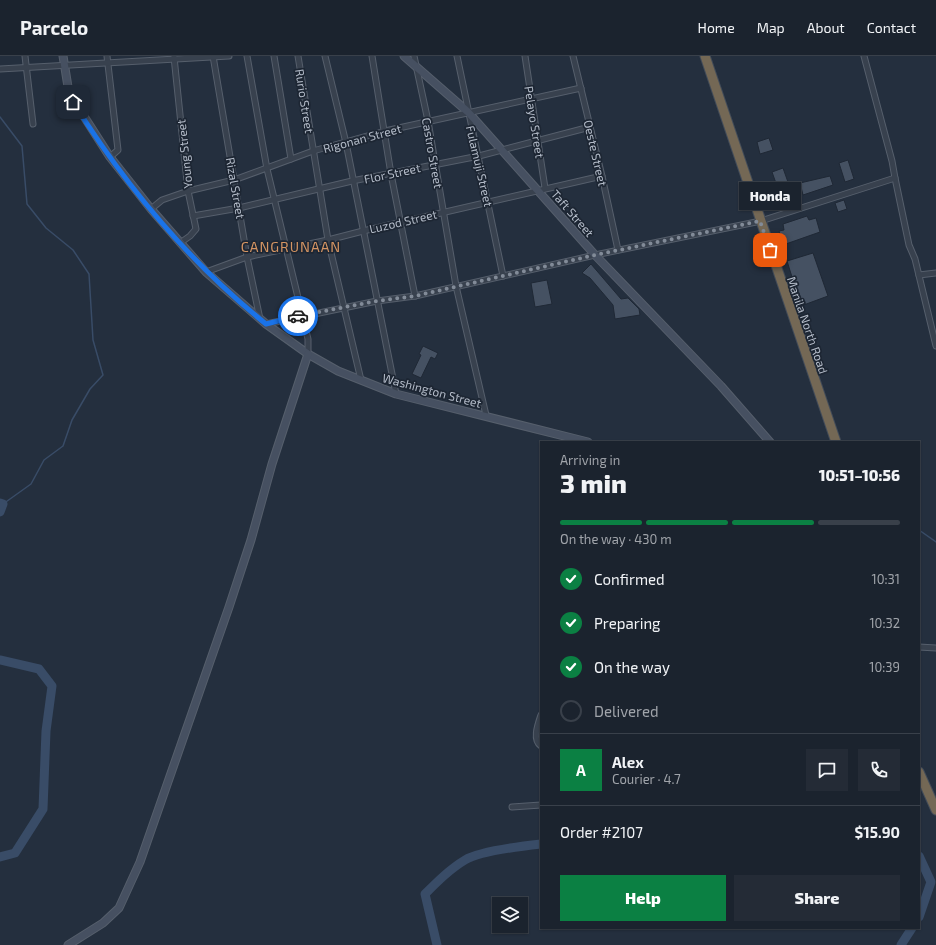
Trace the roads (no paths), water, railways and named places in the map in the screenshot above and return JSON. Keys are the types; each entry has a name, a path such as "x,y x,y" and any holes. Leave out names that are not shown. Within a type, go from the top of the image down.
{"highway":[{"name":"Manila North Road","path":"705,56 836,441"},
{"path":"920,774 936,810"}],"street":[{"path":"25,56 32,124"},
{"name":"Washington Street","path":"63,56 68,94 110,157 151,210 206,272 263,322 308,354 338,371 396,394 486,415 584,441"},
{"path":"88,56 88,63"},
{"path":"107,56 118,150 110,157"},
{"path":"0,69 174,57 229,56"},
{"path":"68,945 112,916 119,908 134,876 180,751 229,608 258,518 272,464 308,354 308,339 267,168 247,56"},
{"path":"274,56 291,159"},
{"name":"Rurio Street","path":"298,56 328,240 361,380"},
{"path":"325,56 346,142 352,181 396,394"},
{"path":"372,56 415,296"},
{"name":"Taft Street","path":"404,56 468,112 501,150 542,189 595,255 721,386 769,441"},
{"name":"Castro Street","path":"414,56 428,121 456,286 486,415"},
{"name":"Fulamuji Street","path":"457,56 468,112 489,202 503,276"},
{"name":"Pelayo Street","path":"525,56 539,141 542,189"},
{"name":"Oeste Street","path":"573,56 618,250"},
{"path":"864,56 892,161 910,244 936,346"},
{"name":"Young Street","path":"174,57 188,191 196,229 190,236 180,243"},
{"name":"Rizal Street","path":"213,57 247,257 263,322"},
{"name":"Rigonan Street","path":"151,210 162,200 188,191 234,180 291,159 346,142 428,121 581,88"},
{"name":"Flor Street","path":"193,216 239,208 352,181 479,156 590,127"},
{"name":"Luzod Street","path":"206,272 247,257 286,250 363,230 602,176"},
{"path":"263,322 377,301 415,296 618,250 760,221 895,178"},
{"path":"919,275 936,273"},
{"path":"920,647 936,648"},
{"path":"540,720 536,738 540,745"},
{"path":"512,807 540,805"}],"waterway":[{"path":"0,117 22,146 27,204 46,228 73,250 89,274 93,340 103,375 90,389 72,420 63,446 44,460 31,484 3,504"},
{"path":"0,503 3,504 0,512"},
{"path":"920,531 936,542"},
{"path":"0,660 39,669 52,686 46,731 43,809 15,853 0,857"},
{"path":"437,945 425,894 435,884 454,867 472,857 502,849 540,844"},
{"path":"920,858 931,882 920,914"},
{"path":"901,945 911,929"}],"place":[{"name":"Honda","path":"770,250"}],"district":[{"name":"CANGRUNAAN","path":"291,246"}]}
